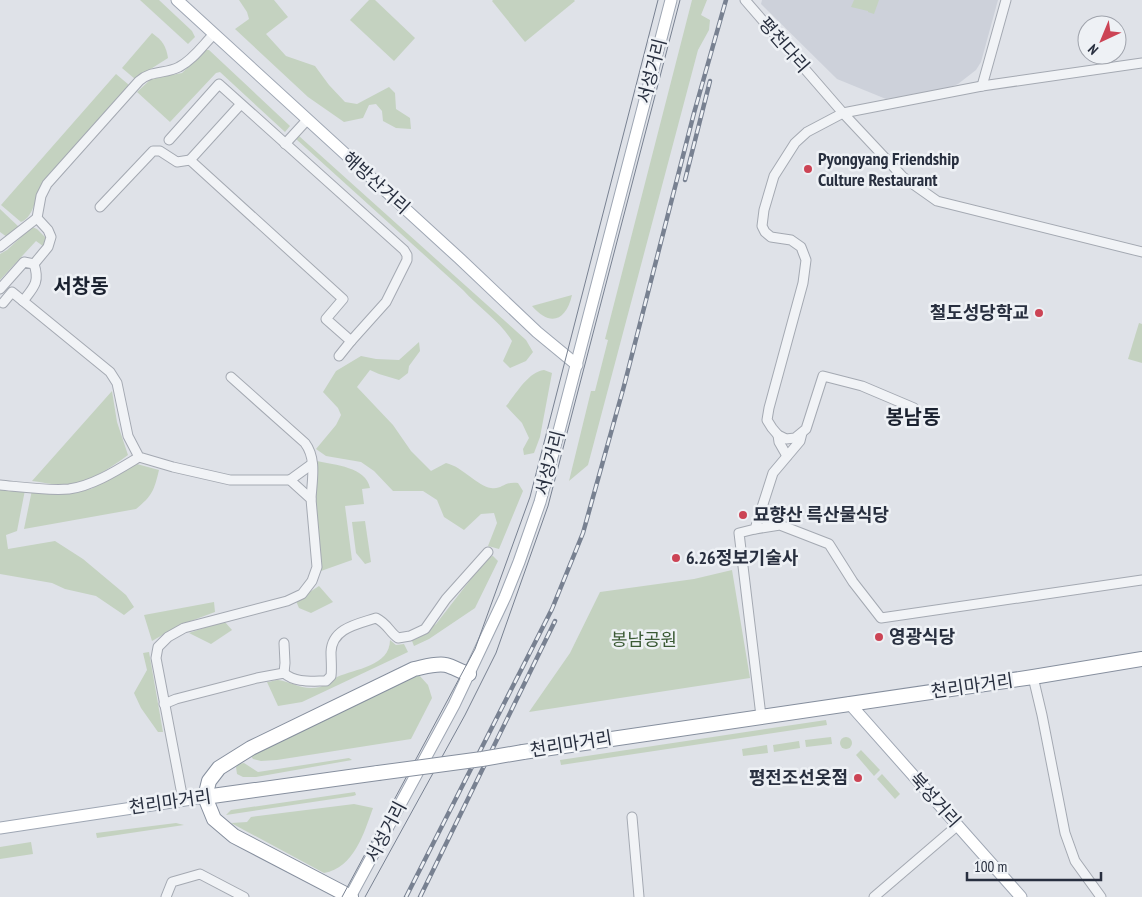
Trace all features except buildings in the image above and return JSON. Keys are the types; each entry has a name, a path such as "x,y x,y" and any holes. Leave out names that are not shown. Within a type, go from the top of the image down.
{"highway":[{"name":"천리마거리","path":"206,797 482,759 1142,659"},
{"path":"351,897 234,836 214,819 206,797 209,780 219,768 251,748 402,675 427,666 437,665 446,665 469,674"}],"main road":[{"name":"해방산거리","path":"176,0 459,258 537,332 577,365"},
{"name":"서성거리","path":"351,897 454,705 505,597 528,536 540,502 577,365 670,2"},
{"name":"북성거리","path":"849,703 1021,897"},
{"name":"천리마거리","path":"0,828 206,797"}],"street":[{"name":"평천다리","path":"745,0 843,113 903,177 937,201 1142,252"},
{"path":"982,86 1006,0"},
{"path":"0,247 37,218 41,196 47,184 139,81 151,73 179,68 214,34"},
{"path":"914,408 862,386 823,376 806,429 795,438 786,439 778,435 772,428 768,420 769,408 803,283 806,260 801,247 791,240 771,237 762,226 764,210 774,176 780,164 795,143 807,132 843,113 982,86 1142,62"},
{"path":"170,140 218,84 404,250 407,260 386,302 339,356"},
{"path":"100,207 153,150 160,151 177,162 190,160 240,105"},
{"path":"285,144 307,120"},
{"path":"190,160 343,299 326,319 351,342"},
{"path":"34,264 48,247 51,237 48,230 37,218"},
{"path":"0,289 24,262 34,264"},
{"path":"23,301 35,285 37,274 34,264"},
{"path":"3,303 12,292 110,372 117,383 128,436 139,457 230,480 290,480 312,464"},
{"path":"183,800 156,658 158,647 184,628 287,601 302,594 312,581 317,567 311,499 312,456 305,443 231,377"},
{"path":"755,529 772,473 800,441 802,433"},
{"path":"778,435 779,442 787,456"},
{"path":"0,485 70,489 116,472 139,457"},
{"path":"290,480 311,499"},
{"path":"761,716 739,533 780,525 829,544 853,582 881,618 1142,580"},
{"path":"284,673 290,678 297,680 326,681 331,676 331,650 335,637 342,631 376,618 384,622 398,638 410,636 425,629 446,600 488,552"},
{"path":"284,643 284,673"},
{"path":"164,704 176,699 248,680 284,673"},
{"path":"1033,677 1065,833 1075,861 1101,897"},
{"path":"632,817 639,897"},
{"path":"874,897 958,825"},
{"path":"166,897 172,882 200,874 244,897"}],"shaded area":[{"path":"762,0 998,0 981,62 976,70 958,84 943,90 886,99 837,79 761,4"}],"green space":[{"path":"140,0 159,0 192,31 195,37 188,44"},
{"path":"239,0 274,0 288,17 266,34 286,56 315,66 345,102 357,104 389,87 395,93 396,109 410,118 411,129 396,128 383,121 382,111 376,104 369,105 363,118 344,122 308,97 235,29 249,19"},
{"path":"369,0 375,0 415,38 394,61 350,20"},
{"path":"493,0 574,0 575,1 525,42"},
{"path":"692,0 707,0 701,15 710,20 709,30 698,50 588,465 569,481 591,391 595,391 608,340 605,339"},
{"path":"854,0 879,0 874,14 851,7"},
{"path":"152,33 163,44 168,58 135,79 122,68"},
{"path":"206,50 209,50 290,126 285,132 220,72 216,73 170,122 137,92 151,79 182,73"},
{"path":"116,74 129,85 45,179 30,215 21,222 1,205"},
{"path":"299,136 526,340 533,352 526,361 510,368 503,361 512,341 502,327 296,139"},
{"path":"0,209 20,228 7,237 0,232"},
{"path":"32,227 37,229 48,240 43,246 36,241 0,280 0,254"},
{"path":"572,295 566,311 556,318 545,317 532,306"},
{"path":"1139,323 1142,324 1142,363 1128,359"},
{"path":"419,342 420,351 409,366 408,373 399,380 370,370 357,387 393,425 411,451 431,471 446,463 458,468 486,487 498,488 509,483 518,483 523,491 499,549 488,546 497,523 494,513 481,514 464,530 444,517 437,500 423,491 393,491 374,471 361,462 326,456 316,449 336,425 341,415 338,408 323,392 336,371 361,356 399,360"},
{"path":"544,370 552,373 540,437 534,453 524,455 523,449 529,438 522,423 506,406 528,379"},
{"path":"112,391 117,422 128,455 99,474 84,481 58,485 32,481"},
{"path":"317,461 356,471 363,475 370,488 362,489 364,504 345,506 352,560 321,571 315,505"},
{"path":"137,464 159,470 152,492 136,509 24,529 32,490 56,493 91,489"},
{"path":"0,488 25,490 17,531 6,535 8,549 55,541 83,559 126,595 134,607 124,615 96,596 65,589 52,583 0,574"},
{"path":"365,521 371,562 365,564 356,553 352,522"},
{"path":"493,556 498,561 475,608 429,639 414,646 412,641 436,624 488,557"},
{"name":"봉남공원","path":"732,570 750,678 529,712 570,653 600,592 694,579"},
{"path":"319,586 333,602 311,613 299,608 296,601"},
{"path":"214,602 215,612 180,625 152,641 144,615"},
{"path":"224,621 232,630 211,644 189,633"},
{"path":"390,640 396,645 404,644 408,652 302,702 278,706 267,682 278,680 308,688 320,687 337,677 362,669 378,661 388,649"},
{"path":"149,652 163,732 158,732 141,708 134,693 147,670 143,653"},
{"path":"419,675 428,685 432,698 411,739 277,760 261,761 253,759 251,756 413,677"},
{"path":"826,720 827,725 561,765 560,760"},
{"path":"831,737 832,744 806,747 805,740"},
{"path":"844,737 848,737 852,743 848,749 844,749 840,745 840,741"},
{"path":"799,741 800,748 774,752 773,745"},
{"path":"767,745 768,753 743,756 742,749"},
{"path":"861,750 880,770 874,776 856,755"},
{"path":"349,758 352,760 256,777 243,777 237,774 236,767 244,763 258,772"},
{"path":"882,774 900,794 895,799 877,779"},
{"path":"355,792 356,795 353,796 226,815 231,810"},
{"path":"354,804 373,808 366,828 350,857 334,870 324,873 231,823 247,822 251,817"},
{"path":"176,823 184,825 97,838 96,833"},
{"path":"31,842 33,854 0,859 0,847"}],"tram line":[{"path":"342,897 475,649 530,497 658,0"},
{"path":"365,897 465,715 496,653 548,506 680,0"}],"railway":[{"path":"406,897 552,609 583,533 624,386 694,113 726,0"},
{"path":"685,180 710,81"},
{"path":"420,897 555,621"}],"place":[{"name":"Pyongyang Friendship Culture Restaurant","path":"808,169"},
{"name":"철도성당학교","path":"1039,313"},
{"name":"묘향산 륵산물식당","path":"743,515"},
{"name":"6.26정보기술사","path":"676,558"},
{"name":"영광식당","path":"879,637"},
{"name":"평전조선옷점","path":"858,778"}],"district":[{"name":"서창동","path":"81,286"},
{"name":"봉남동","path":"913,417"}]}
